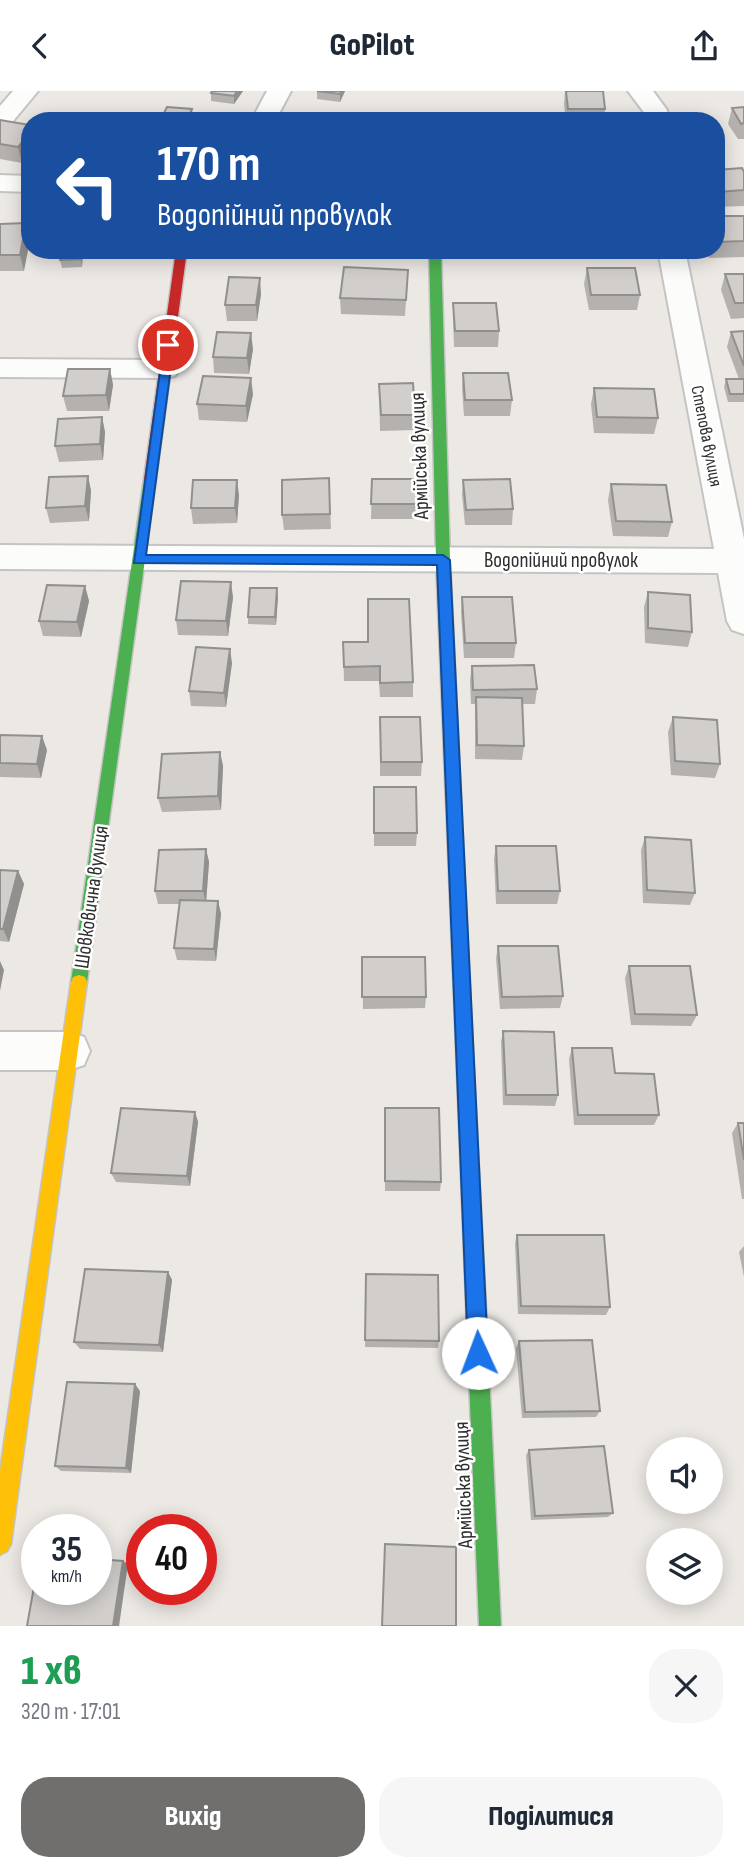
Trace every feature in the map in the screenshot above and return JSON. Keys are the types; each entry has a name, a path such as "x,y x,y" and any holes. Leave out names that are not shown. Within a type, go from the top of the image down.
{"street":[{"path":"0,121 26,91"},
{"path":"268,112 279,91"},
{"path":"640,91 655,112"},
{"name":"Шовковична вулиця","path":"0,1544 181,259"},
{"name":"Армійська вулиця","path":"435,259 443,560 490,1626"},
{"name":"Степова вулиця","path":"673,259 738,561 744,621"},
{"path":"0,368 165,369"},
{"name":"Водопійний провулок","path":"0,557 139,560 738,561"},
{"path":"0,1051 69,1051"}],"building":[{"path":"237,91 234,96 211,93"},
{"path":"317,91 341,91 340,94"},
{"path":"566,91 603,91 605,109 568,109"},
{"path":"167,107 192,109 191,112 164,112"},
{"path":"744,107 744,123 741,124 732,108"},
{"path":"0,120 21,124 21,143 18,147 0,144"},
{"path":"742,168 744,190 725,191 725,169"},
{"path":"725,216 744,216 744,241 725,242"},
{"path":"21,223 20,255 0,255 0,224"},
{"path":"344,267 408,270 406,300 340,298"},
{"path":"587,268 635,268 640,295 591,295"},
{"path":"725,274 744,274 744,303 735,303"},
{"path":"229,277 260,278 256,305 225,305"},
{"path":"453,303 496,303 499,331 455,331"},
{"path":"744,331 744,366 731,332"},
{"path":"217,332 251,333 247,358 213,357"},
{"path":"68,369 110,369 106,395 63,396"},
{"path":"463,373 508,373 512,400 465,400"},
{"path":"203,376 251,378 246,406 197,404"},
{"path":"726,379 744,379 744,394 730,394"},
{"path":"413,383 415,415 381,415 379,384"},
{"path":"594,388 654,389 658,418 597,417"},
{"path":"102,417 100,444 55,446 58,419"},
{"path":"88,476 85,506 46,508 49,477"},
{"path":"329,478 330,514 282,515 282,480"},
{"path":"372,479 422,479 423,504 371,504"},
{"path":"510,479 513,509 466,510 463,480"},
{"path":"193,480 237,480 235,508 191,508"},
{"path":"611,484 666,485 672,522 616,521"},
{"path":"181,581 231,582 226,621 176,620"},
{"path":"47,585 85,586 77,622 39,621"},
{"path":"250,588 277,588 275,617 248,617"},
{"path":"648,592 690,595 692,632 648,628"},
{"path":"462,597 512,597 516,643 465,643"},
{"path":"368,599 409,599 413,682 380,683 380,666 344,667 343,642 368,642"},
{"path":"196,647 230,649 224,693 189,691"},
{"path":"534,665 537,689 473,690 472,666"},
{"path":"476,697 522,698 524,746 477,745"},
{"path":"380,717 420,717 422,762 381,762"},
{"path":"673,717 717,720 720,764 675,761"},
{"path":"0,735 42,736 37,764 0,763"},
{"path":"220,752 218,796 158,798 162,754"},
{"path":"374,787 416,787 417,833 374,833"},
{"path":"645,837 691,840 695,893 647,890"},
{"path":"496,846 556,846 560,891 498,891"},
{"path":"206,849 203,891 155,891 159,850"},
{"path":"0,870 18,871 3,929 0,929"},
{"path":"180,900 218,901 214,949 174,948"},
{"path":"498,946 558,946 563,996 502,997"},
{"path":"362,957 425,957 426,997 362,997"},
{"path":"629,966 690,966 697,1015 635,1014"},
{"path":"503,1031 554,1032 558,1095 506,1095"},
{"path":"572,1048 612,1048 615,1073 654,1074 659,1115 578,1115"},
{"path":"121,1108 195,1112 187,1176 111,1173"},
{"path":"385,1108 439,1108 441,1182 385,1181"},
{"path":"738,1123 744,1123 744,1160"},
{"path":"517,1235 604,1235 610,1307 521,1306"},
{"path":"85,1269 168,1272 159,1345 74,1342"},
{"path":"366,1274 438,1275 439,1341 365,1340"},
{"path":"592,1340 600,1411 525,1412 519,1341"},
{"path":"67,1382 135,1384 126,1468 55,1466"},
{"path":"604,1446 613,1513 535,1516 529,1450"},
{"path":"385,1544 456,1547 456,1626 382,1626"},
{"path":"112,1560 123,1561 113,1626 27,1626 31,1605 112,1605"}],"traffic: fast":[{"path":"435,259 443,560 461,972"},
{"path":"79,982 150,479"},
{"path":"477,1329 490,1626"}],"traffic: slow":[{"path":"461,972 477,1329"},
{"path":"0,1544 79,982"}],"traffic: jam":[{"path":"150,479 181,259"}],"route":[{"path":"168,345 139,560 443,560 478,1353"}]}
